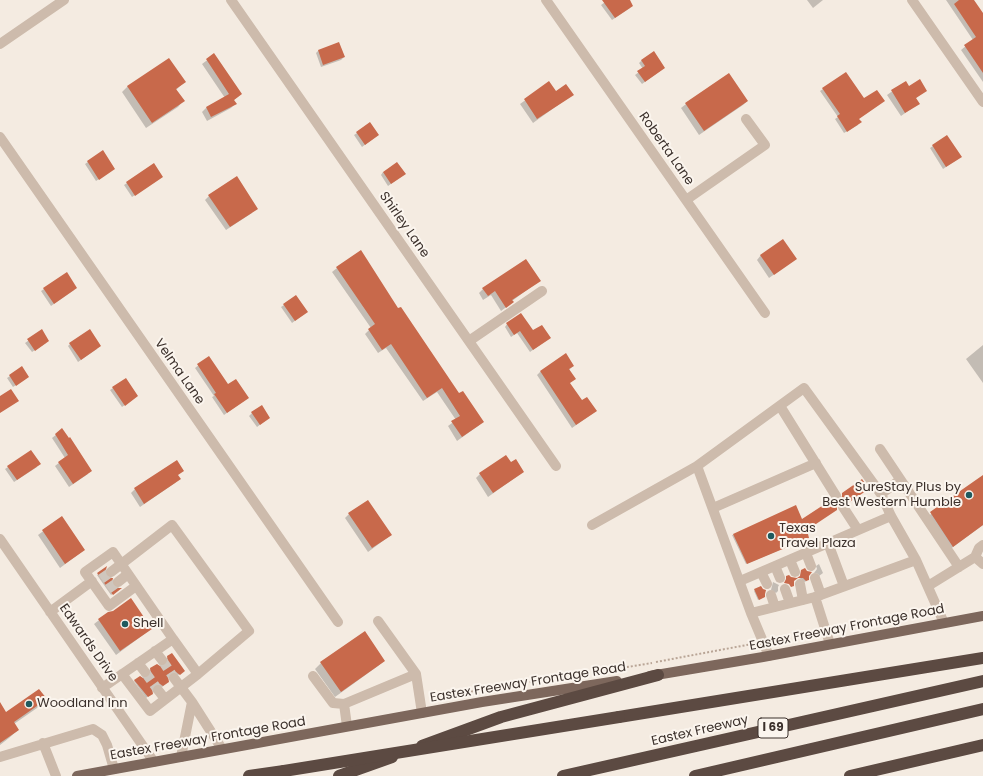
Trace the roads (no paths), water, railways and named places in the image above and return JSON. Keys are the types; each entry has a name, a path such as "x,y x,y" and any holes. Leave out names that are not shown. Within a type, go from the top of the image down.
{"highway":[{"path":"249,776 983,658"},
{"path":"339,776 501,717 658,675"},
{"name":"Eastex Freeway","path":"563,776 983,681"},
{"path":"694,776 983,709"},
{"path":"850,776 983,745"},
{"path":"266,776 284,771"}],"main road":[{"name":"Eastex Freeway Frontage Road","path":"77,776 347,726 769,656 983,616"}],"street":[{"path":"0,44 64,0"},
{"name":"Shirley Lane","path":"231,0 556,466"},
{"name":"Roberta Lane","path":"546,0 765,312"},
{"path":"912,0 983,102"},
{"path":"686,200 765,145 746,119"},
{"name":"Velma Lane","path":"0,137 338,622"},
{"path":"469,341 542,292"},
{"path":"592,525 697,466 804,388 881,494 891,516 916,560 944,623"},
{"path":"780,406 836,496"},
{"path":"880,449 959,568"},
{"path":"713,508 816,463"},
{"path":"697,466 751,613 769,656"},
{"path":"881,494 900,480"},
{"path":"843,506 858,530"},
{"path":"740,582 891,516"},
{"path":"111,572 172,525 249,631 198,674 150,711 122,674"},
{"name":"Edwards Drive","path":"0,540 154,762"},
{"path":"828,544 844,586"},
{"path":"928,586 959,568 979,560 979,548 983,545"},
{"path":"136,586 109,606 105,592 96,581 85,572 113,552 198,674"},
{"path":"806,553 811,566"},
{"path":"790,560 795,572"},
{"path":"751,613 818,596 916,560"},
{"path":"775,566 780,578"},
{"path":"761,572 767,584"},
{"path":"118,582 128,574"},
{"path":"815,578 830,644"},
{"path":"50,612 96,581"},
{"path":"800,584 803,600"},
{"path":"785,589 790,603"},
{"path":"771,595 775,607"},
{"path":"378,621 416,674 422,713"},
{"path":"102,688 173,638"},
{"path":"155,651 162,660"},
{"path":"138,663 145,672"},
{"path":"313,676 333,703 344,704 416,674"},
{"path":"174,678 192,702 222,749"},
{"path":"158,690 165,699"},
{"path":"181,757 192,702"},
{"path":"344,704 347,726"},
{"path":"0,757 93,729 102,735 107,745 114,769"},
{"path":"43,743 56,776"}],"tunnel":[{"path":"101,579 111,572"},
{"path":"108,589 118,582"},
{"path":"162,660 174,678"},
{"path":"145,672 158,690"}],"place":[{"name":"SureStay Plus by Best Western Humble","path":"969,495"},
{"name":"Texas Travel Plaza","path":"771,536"},
{"name":"Shell","path":"125,624"},
{"name":"Woodland Inn","path":"29,704"}]}
